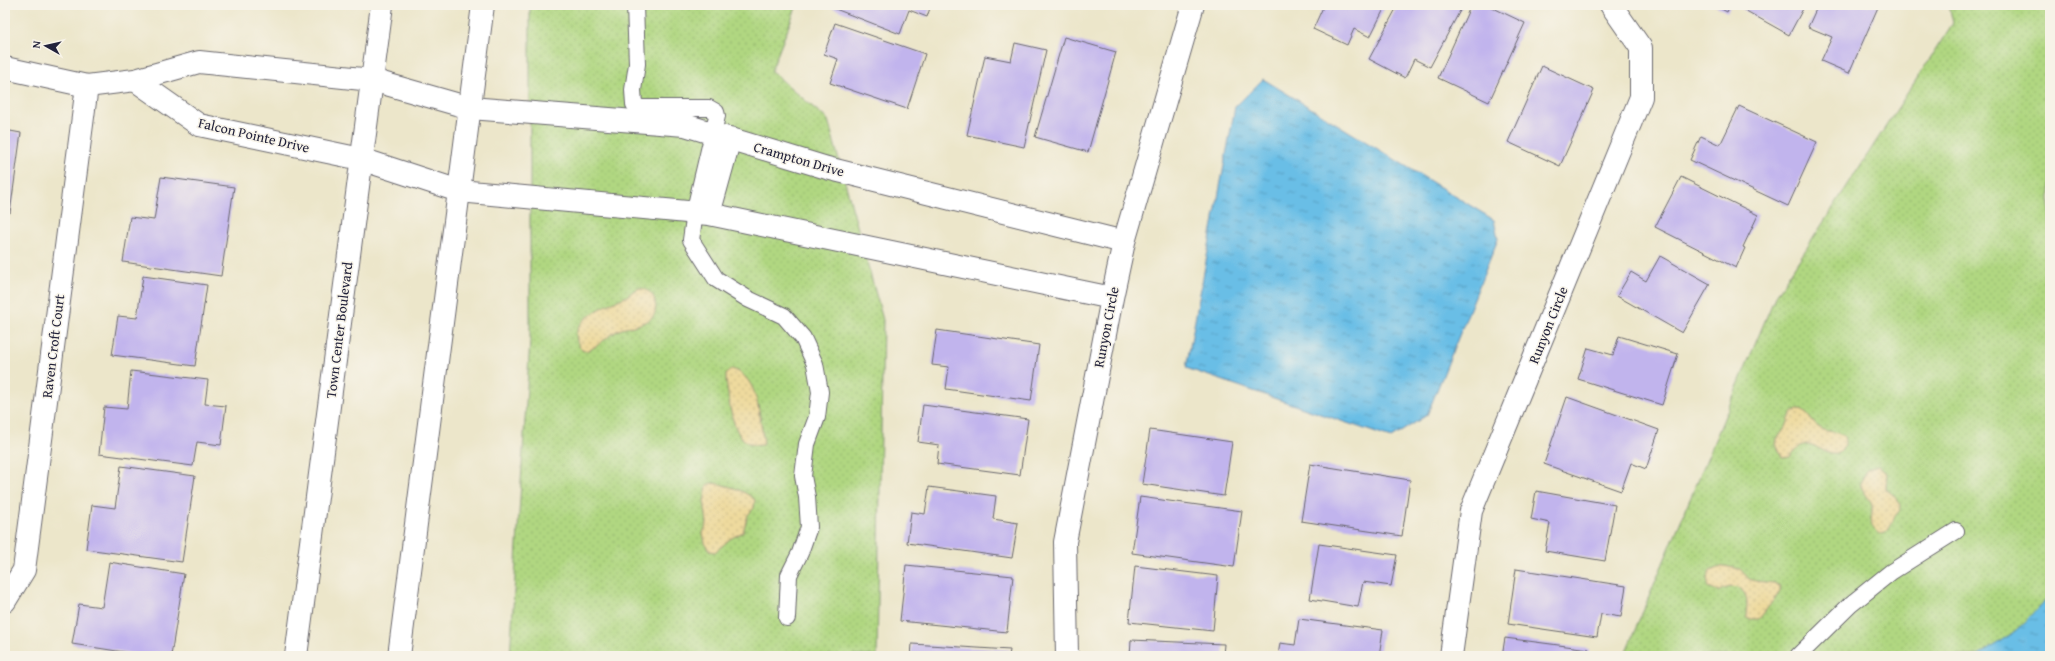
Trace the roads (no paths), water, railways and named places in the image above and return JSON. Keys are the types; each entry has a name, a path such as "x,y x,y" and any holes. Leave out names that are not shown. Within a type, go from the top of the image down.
{"street":[{"name":"Town Center Boulevard","path":"296,656 382,5"},
{"path":"399,656 483,5"},
{"name":"Runyon Circle","path":"1067,656 1065,542 1112,298 1124,242 1193,5"},
{"name":"Runyon Circle","path":"1451,656 1471,511 1641,97 1641,48 1611,5"},
{"path":"5,68 87,86 135,80 199,62 372,80"},
{"name":"Falcon Pointe Drive","path":"135,80 199,125 361,159 459,191"},
{"name":"Crampton Drive","path":"372,80 470,108 685,125 826,168 1124,242"},
{"name":"Raven Croft Court","path":"5,600 24,570 87,86"},
{"path":"701,214 722,136"},
{"path":"459,191 701,214 1112,298"}],"lane":[{"path":"635,5 637,64 633,90 634,104 640,108 709,108 716,112 718,116 722,136"},
{"path":"701,214 691,240 716,279 748,299 784,316 803,338 815,364 820,392 817,418 808,444 803,476 807,497 809,527 800,554 789,575 787,618"},
{"path":"1798,656 1850,605 1891,572 1956,531"}],"water":[{"path":"1263,79 1494,220 1498,239 1427,415 1391,438 1186,368 1235,107"},
{"path":"2050,594 2050,656 1976,656 1998,644 2017,630"}]}
